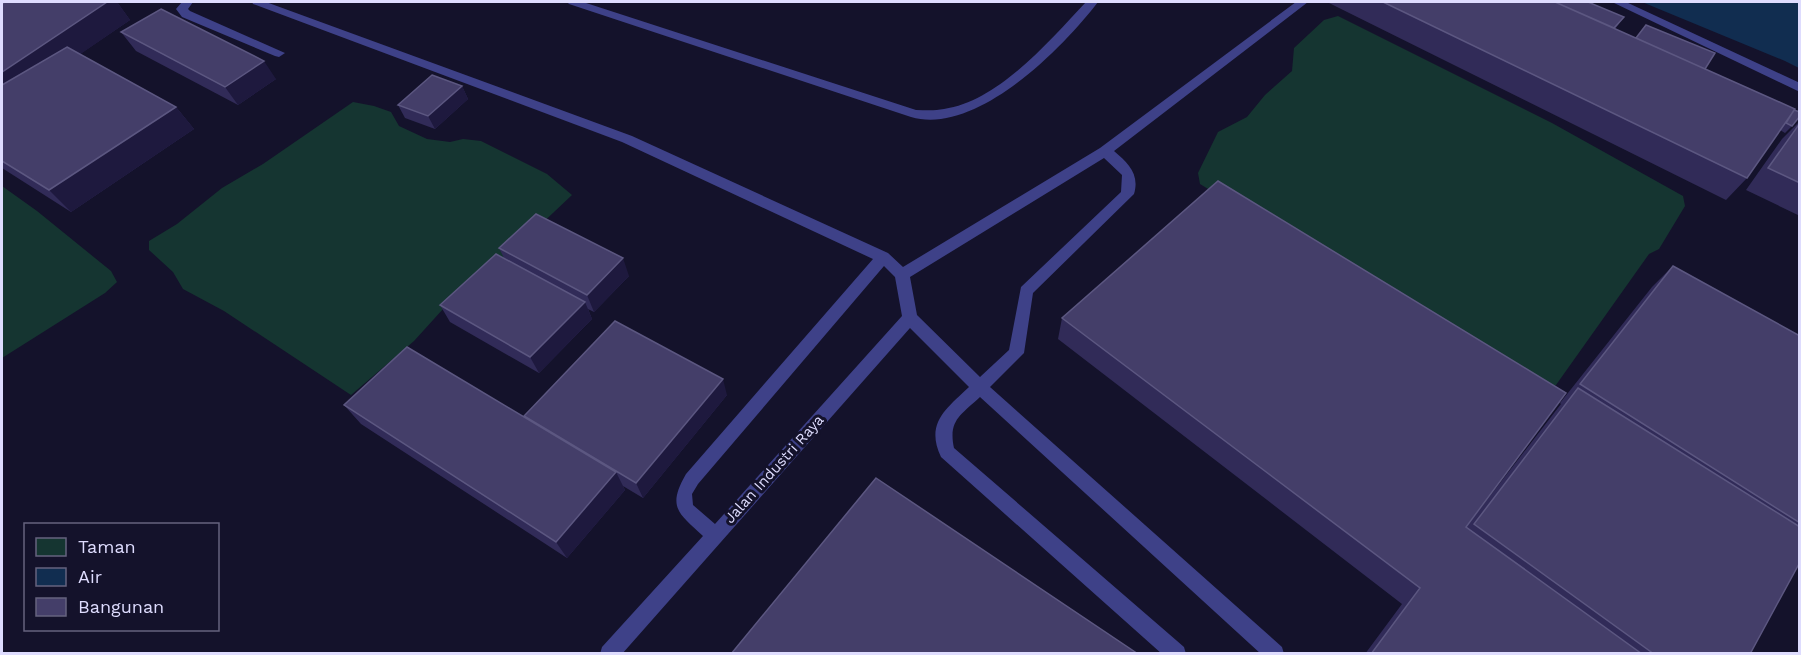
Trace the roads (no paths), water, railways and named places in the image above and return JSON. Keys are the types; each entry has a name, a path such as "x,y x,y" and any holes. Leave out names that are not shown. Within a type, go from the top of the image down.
{"lane":[{"path":"188,2 182,9 186,14 279,53"},
{"path":"257,2 627,139 884,257 902,275 910,318 979,387 1275,654"},
{"path":"573,2 915,114 946,114 982,101 1059,38 1092,2"},
{"path":"902,275 1105,151 1303,2"},
{"path":"1618,2 1800,88"},
{"path":"1105,151 1130,174 1132,184 1127,194 1026,291 1016,353 947,418 943,434 947,452 1177,654"},
{"path":"715,536 685,509 684,493 692,479 884,257"},
{"name":"Jalan Industri Raya","path":"609,654 910,318"}],"water":[{"path":"1642,2 1799,2 1799,68 1785,61"}]}
